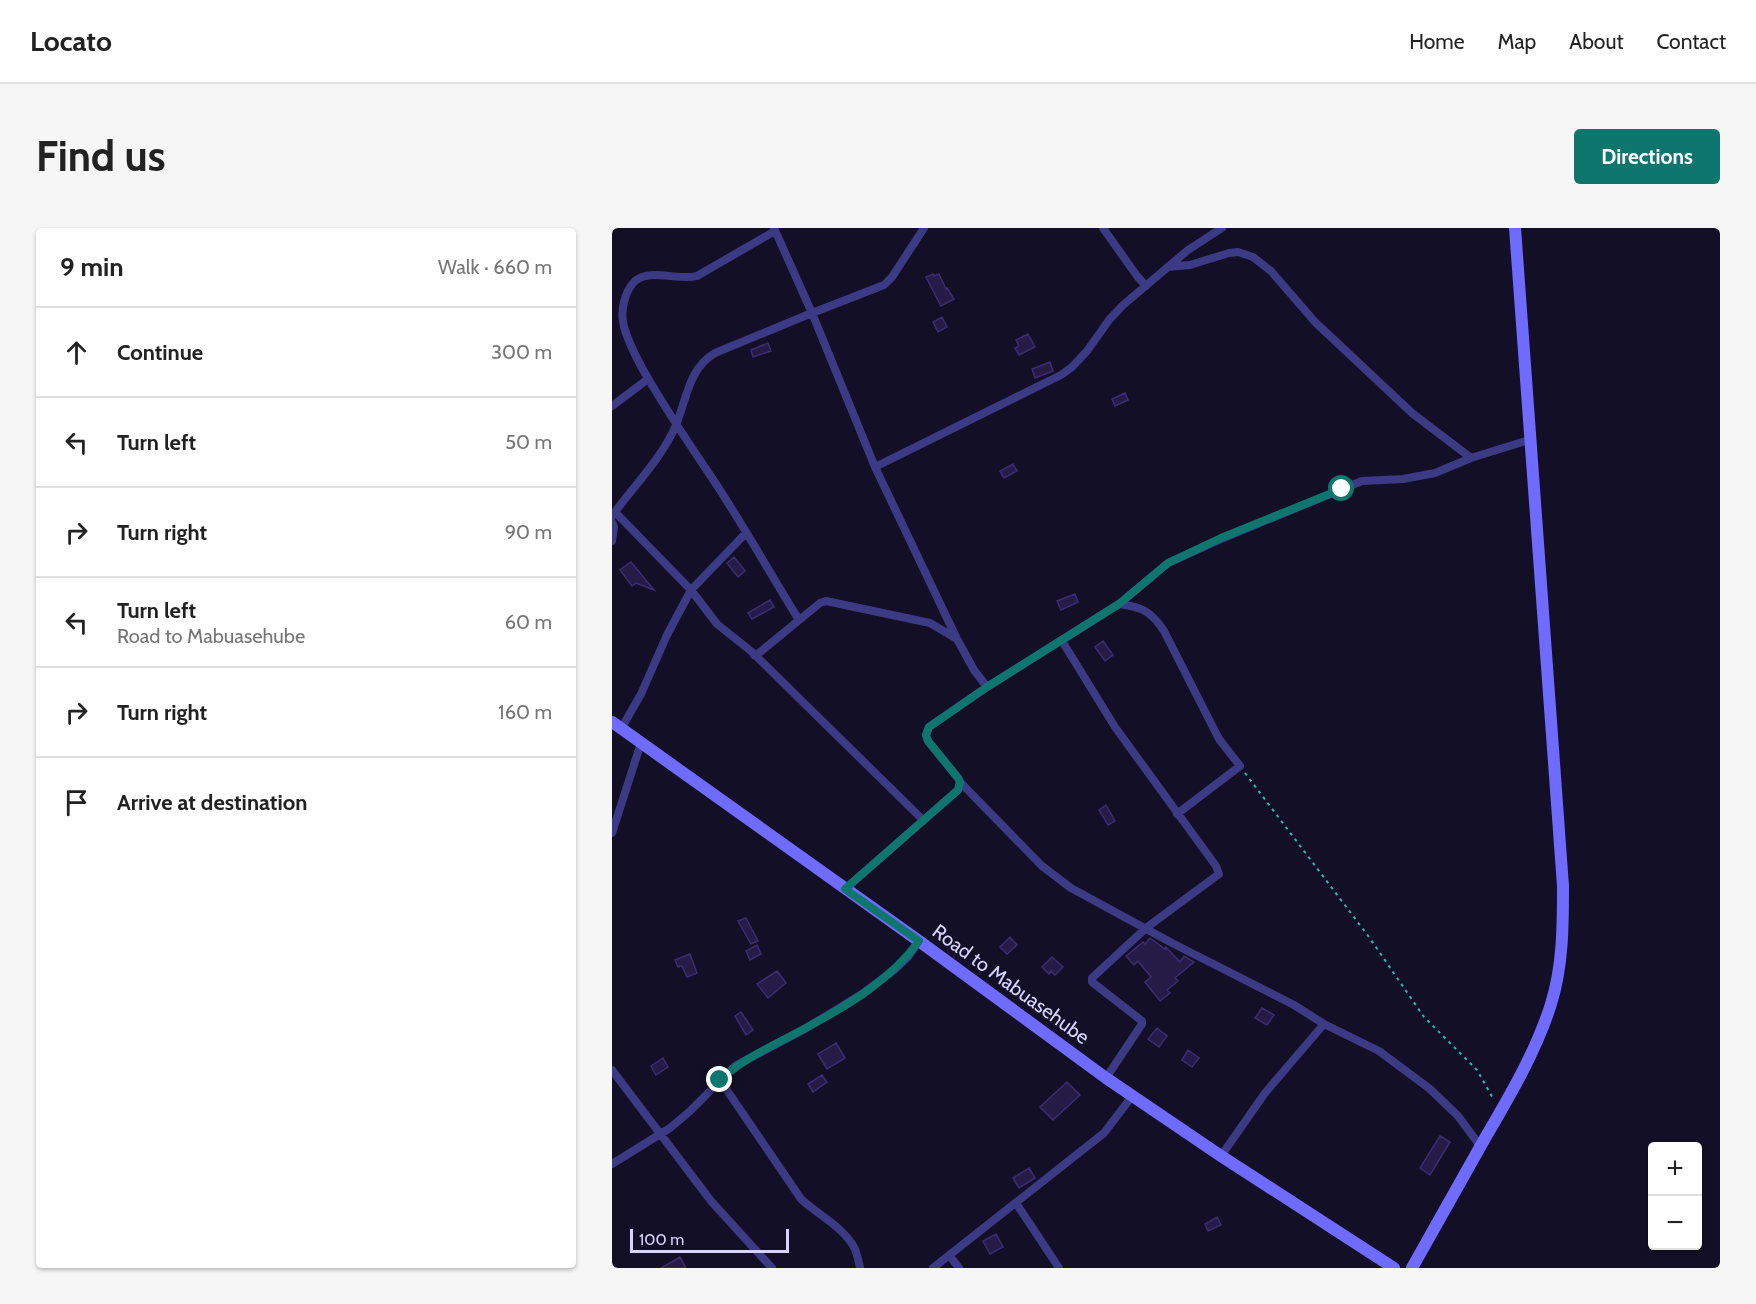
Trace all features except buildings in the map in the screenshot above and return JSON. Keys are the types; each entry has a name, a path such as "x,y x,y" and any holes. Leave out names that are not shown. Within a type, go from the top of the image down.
{"street":[{"path":"923,820 754,655 717,624 691,590 614,514 661,453 675,426 695,372 701,363 708,357 888,282 924,228"},
{"path":"1103,228 1146,286"},
{"path":"875,467 1061,375 1087,351 1115,312 1167,267 1222,228"},
{"path":"1413,1268 1500,1113 1540,1034 1552,1003 1560,964 1563,886 1515,228"},
{"path":"799,620 717,486 675,426 638,360 624,326 623,302 633,283 639,278 649,274 689,278 697,276 775,229 812,312 875,467 957,639 974,670 987,687"},
{"path":"1167,267 1190,265 1229,253 1238,252 1253,257 1271,271 1315,322 1412,413 1471,459"},
{"path":"612,406 648,379"},
{"path":"1481,1146 1458,1116 1430,1089 1379,1051 1324,1024 1294,1005 1071,888 1042,866 960,782 928,741 926,731 934,723 987,687 1119,604 1168,563 1221,538 1362,481 1419,477 1529,440"},
{"path":"612,522 614,527 612,541"},
{"path":"617,725 641,694 667,635 691,590 746,533"},
{"path":"754,655 820,603 832,601 930,623 957,639"},
{"path":"1119,604 1142,609 1155,617 1219,739 1240,766 1177,814"},
{"path":"1062,641 1115,727 1219,873 1146,928 1092,978 1092,982 1142,1021 1106,1078"},
{"name":"Road to Mabuasehube","path":"617,725 1106,1078 1394,1268"},
{"path":"612,832 641,743"},
{"path":"845,889 956,793 960,782"},
{"path":"612,1164 670,1128 735,1066 803,1030 862,994 908,957 919,941"},
{"path":"1221,1156 1265,1093 1324,1024"},
{"path":"612,1070 711,1201 772,1268"},
{"path":"720,1080 801,1199 837,1227 854,1248 860,1268"},
{"path":"933,1268 1104,1133 1132,1095"},
{"path":"1016,1203 1059,1268"},
{"path":"949,1255 959,1268"}],"path":[{"path":"1240,766 1369,937 1424,1017 1477,1070 1500,1113"}],"route":[{"path":"720,1080 735,1066 803,1030 862,994 908,957 919,941 845,889 958,790 960,782 958,778 928,741 926,731 929,727 987,687 1119,604 1164,565 1221,538 1342,489"}]}
